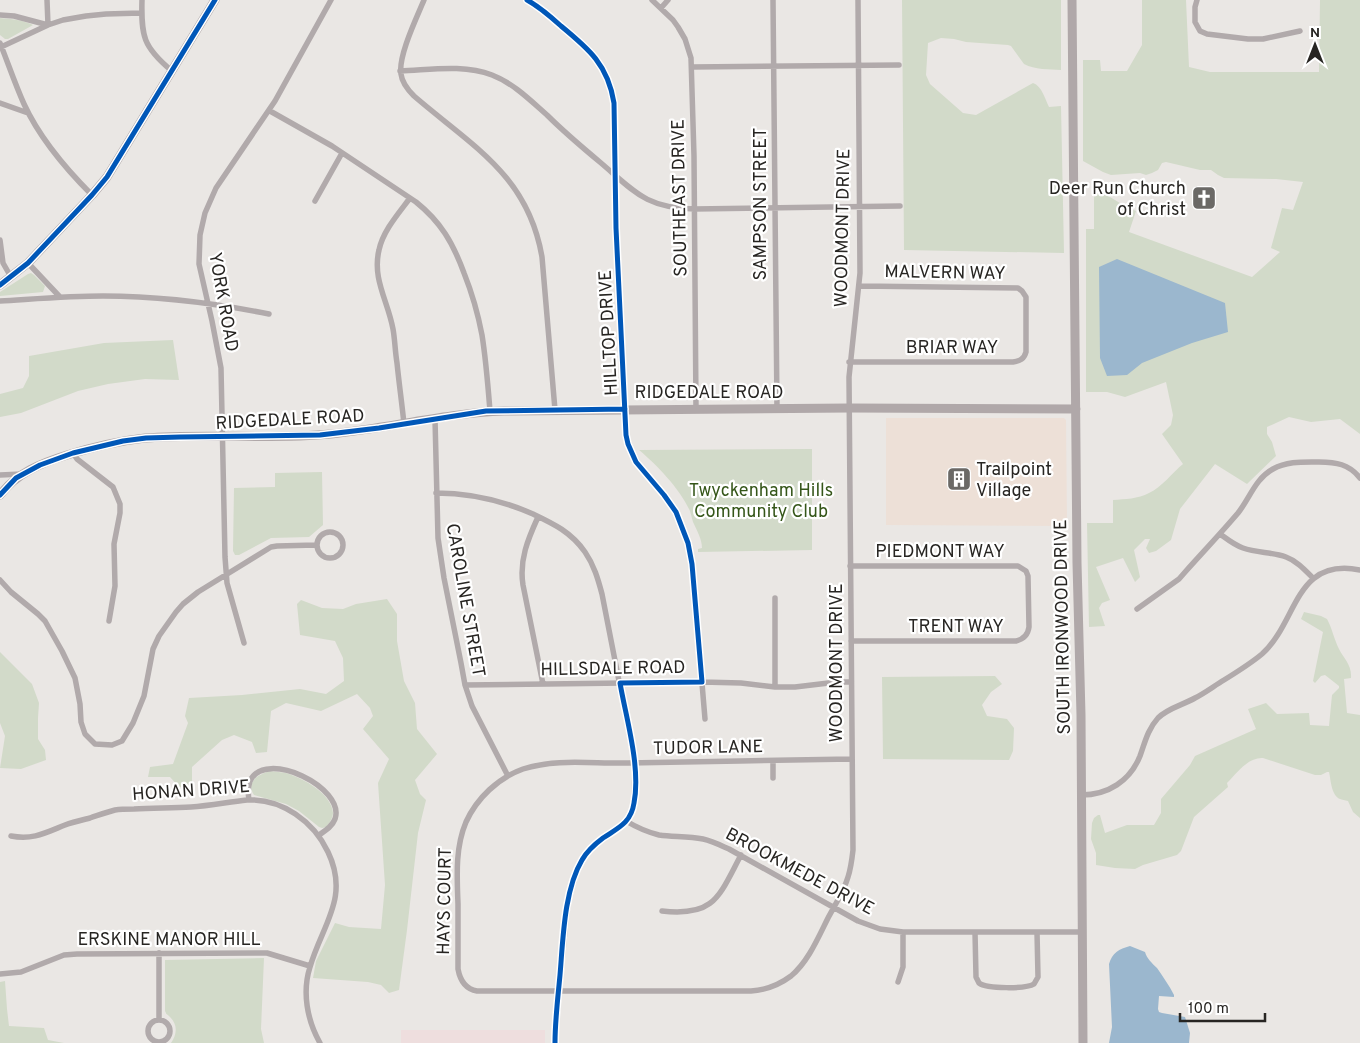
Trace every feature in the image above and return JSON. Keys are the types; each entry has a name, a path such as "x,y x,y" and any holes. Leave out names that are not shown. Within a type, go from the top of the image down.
{"street":[{"path":"47,0 48,25"},
{"path":"142,0 142,25 145,40 156,57 172,71"},
{"path":"0,285 28,263 107,177 216,0"},
{"name":"YORK ROAD","path":"244,643 226,574 221,368 198,258 200,235 205,213 216,188 270,110 331,0"},
{"path":"424,0 401,61 400,71 402,80 409,91 493,163 512,183 527,208 542,256 555,410"},
{"name":"HILLTOP DRIVE","path":"527,0 543,10 585,46 598,60 611,87 614,103 616,228 626,435 632,453 642,470 676,512 688,543 692,564 705,720"},
{"name":"SOUTHEAST DRIVE","path":"652,0 673,20 685,39 692,67 696,409"},
{"path":"662,8 668,0"},
{"name":"SAMPSON STREET","path":"773,0 777,409"},
{"name":"WOODMONT DRIVE","path":"464,983 472,990 477,991 744,991 766,988 783,981 798,968 807,956 834,908 845,884 853,850 849,362 859,286 858,0"},
{"name":"SOUTH IRONWOOD DRIVE","path":"1072,0 1083,1043"},
{"path":"1197,0 1195,22 1200,30 1207,34 1263,39 1300,31"},
{"path":"92,195 59,160 28,113 1,45 63,20 106,14 142,13"},
{"path":"0,14 48,25"},
{"path":"692,67 898,66"},
{"path":"400,71 470,70 491,74 505,80 531,100 636,193 651,201 672,208 900,206"},
{"path":"0,103 28,113"},
{"path":"270,110 342,152 410,198 428,212 448,238 476,308 482,338 490,411"},
{"path":"315,201 342,152"},
{"path":"404,424 393,331 379,286 376,261 383,239 410,198"},
{"path":"0,240 3,262 11,277"},
{"path":"28,263 60,297"},
{"name":"MALVERN WAY","path":"859,286 1018,288 1026,297 1026,328"},
{"path":"0,301 92,296 134,297 186,300 269,314"},
{"name":"BRIAR WAY","path":"849,362 1019,361 1025,356 1026,352 1026,328"},
{"name":"RIDGEDALE ROAD","path":"0,495 6,487 22,474 55,459 111,443 146,438 320,435 490,411 849,408 1076,409"},
{"name":"CAROLINE STREET","path":"435,419 437,526 440,557 465,685 472,706 508,776"},
{"path":"73,453 113,487 120,504 114,544 116,586 110,621"},
{"path":"1137,609 1179,579 1238,513 1261,477 1274,468 1296,462 1333,462 1347,466 1360,478"},
{"path":"0,475 22,474"},
{"path":"436,493 457,493 483,497 506,503 550,522 566,531 578,544 590,561 599,580 635,763 634,803 626,821 617,830 593,846 582,860 577,871 569,897 566,919 555,1043"},
{"path":"538,517 526,543 522,578 543,684"},
{"path":"326,532 339,535 343,543 338,555 331,558 322,556 316,545 319,537 326,532"},
{"path":"1220,534 1243,548 1292,559 1313,578"},
{"path":"0,580 45,621 62,651 75,678 81,722 85,734 95,744 112,746 122,741 133,723 144,696 153,649 169,620 183,604 226,574 272,547 316,545"},
{"name":"PIEDMONT WAY","path":"850,566 1018,566 1026,571 1028,576 1029,603"},
{"path":"1081,795 1107,791 1123,781 1135,767 1148,732 1159,717 1202,694 1262,654 1279,633 1299,595 1313,578 1340,568 1360,570"},
{"path":"774,598 775,687"},
{"name":"TRENT WAY","path":"851,641 1021,640 1028,631 1029,603"},
{"name":"HILLSDALE ROAD","path":"465,685 702,682 741,683 775,687 851,682"},
{"name":"TUDOR LANE","path":"508,776 545,764 852,759"},
{"path":"772,778 773,761"},
{"path":"249,800 250,781 259,771 274,768 301,775 320,787 331,798 336,808 336,819 332,825 319,835"},
{"name":"HAYS COURT","path":"464,983 458,969 458,856 460,841 469,816 480,800 491,788 508,776"},
{"name":"HONAN DRIVE","path":"11,836 27,838 44,834 65,825 117,810 198,807 249,800 267,802 286,809 305,820 319,835 335,870 336,889 332,914 306,980 306,1003 320,1043"},
{"name":"BROOKMEDE DRIVE","path":"626,821 660,835 691,837 729,848 834,908 868,925 890,931 1082,932"},
{"path":"662,911 690,912 707,906 722,890 741,855"},
{"path":"898,982 903,967 903,932"},
{"path":"975,932 976,977 979,984 987,987 1030,986 1037,981 1037,932"},
{"path":"159,953 159,1019"},
{"name":"ERSKINE MANOR HILL","path":"0,974 21,972 64,955 77,954 267,953 310,966"},
{"path":"159,1019 167,1023 170,1035 166,1040 158,1042 151,1039 148,1032 150,1024 159,1019"}],"shaded area":[{"path":"886,418 1064,418 1066,420 1067,526 886,525"},
{"path":"401,1030 545,1030 545,1043 401,1043"}],"green space":[{"path":"902,0 1061,0 1061,70 1028,66 1024,64 1011,46 1008,45 941,38 928,43 926,75 930,84 963,113 976,115 1033,83 1041,90 1049,107 1061,106 1064,253 904,250"},
{"path":"1142,0 1186,0 1189,67 1210,72 1319,72 1320,0 1360,0 1360,434 1340,419 1311,422 1289,417 1267,427 1267,434 1272,442 1276,456 1247,484 1215,464 1180,509 1171,540 1156,551 1149,553 1146,548 1150,539 1145,539 1134,550 1140,577 1135,582 1123,558 1096,567 1110,600 1102,603 1099,608 1105,626 1089,627 1087,523 1113,523 1113,500 1136,498 1149,493 1163,484 1183,464 1162,434 1171,425 1173,415 1166,382 1125,397 1107,392 1086,392 1086,229 1094,229 1094,190 1136,211 1129,232 1252,277 1280,252 1271,248 1282,208 1293,210 1303,182 1276,179 1224,178 1211,170 1200,170 1166,162 1162,163 1158,170 1146,175 1140,173 1111,175 1083,161 1083,60 1100,60 1101,71 1127,71 1142,45"},
{"path":"0,18 33,25 5,39 0,35"},
{"path":"31,273 45,286 43,292 0,296 0,292"},
{"path":"173,340 179,380 145,379 108,384 78,391 21,413 0,417 0,394 23,388 29,376 29,356 104,343"},
{"name":"Twyckenham Hills Community Club","path":"812,449 812,550 698,552 698,549 702,548 701,541 686,503 668,478 639,450"},
{"path":"322,472 323,525 309,537 271,538 239,555 235,555 233,551 234,488 275,487 275,473"},
{"path":"387,599 397,614 397,641 404,681 415,703 417,729 437,754 415,780 420,794 426,800 418,833 399,990 389,993 381,985 368,982 313,978 316,961 335,923 349,927 381,929 385,885 378,783 389,759 363,729 373,716 370,708 357,694 321,711 286,703 271,711 267,752 256,753 252,742 234,735 222,740 192,767 192,786 179,787 170,777 148,777 150,767 173,764 188,723 185,716 189,698 300,689 326,694 344,681 343,658 335,641 300,635 297,604 301,600 322,608 343,609 356,604"},
{"path":"1304,612 1327,619 1339,649 1350,669 1351,678 1344,679 1347,713 1360,715 1360,818 1353,812 1348,801 1337,797 1332,787 1329,772 1315,775 1258,758 1243,766 1227,783 1228,787 1194,817 1181,851 1177,855 1135,869 1096,865 1096,853 1091,839 1094,818 1100,815 1105,833 1127,825 1154,825 1161,813 1161,799 1190,765 1195,756 1256,729 1248,709 1266,703 1277,714 1309,713 1310,725 1329,726 1332,695 1339,686 1325,675 1321,676 1315,683 1313,681 1323,632 1301,619"},
{"path":"0,652 32,684 39,703 38,739 45,750 46,760 21,769 0,768 5,736 0,723"},
{"path":"995,676 1002,684 991,692 982,705 987,716 1007,719 1014,728 1013,751 1009,760 883,759 882,677"},
{"path":"270,771 293,775 322,793 328,799 333,813 327,827 319,827 299,811 286,804 254,795 251,786 254,779"},
{"path":"264,958 261,1029 264,1043 171,1043 176,1030 173,1020 165,1011 165,960"},
{"path":"5,981 9,1026 44,1028 48,1040 64,1043 0,1043 0,982"}],"water":[{"path":"1117,259 1225,303 1228,332 1192,343 1142,363 1127,375 1107,376 1100,358 1099,267"},
{"path":"1130,946 1145,952 1148,959 1157,968 1170,988 1174,997 1159,996 1159,1012 1185,1017 1190,1033 1189,1043 1109,1043 1112,1027 1109,964 1116,952"}],"cycle path":[{"path":"0,285 28,263 107,177 215,0"},
{"path":"527,0 549,15 588,50 602,68 611,90 614,103 616,228 626,435 636,462 676,512 688,543 692,564 702,682 620,683 636,774 634,803 627,820 586,854 571,886 564,931 555,1043"},
{"path":"0,495 16,478 40,465 73,453 123,441 146,438 320,435 379,428 486,411 625,409"}],"place":[{"name":"Deer Run Church of Christ","path":"1204,198"},
{"name":"Trailpoint Village","path":"959,479"}]}
